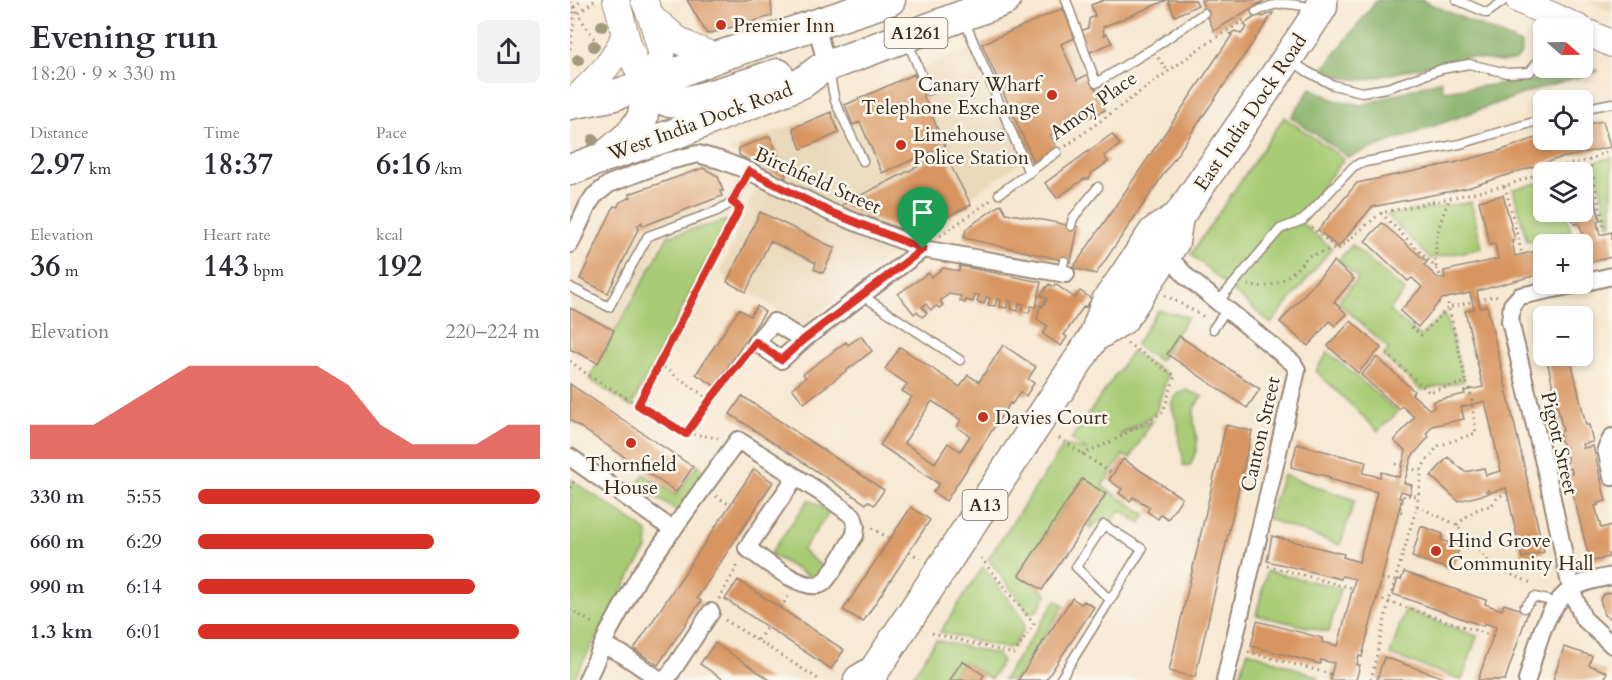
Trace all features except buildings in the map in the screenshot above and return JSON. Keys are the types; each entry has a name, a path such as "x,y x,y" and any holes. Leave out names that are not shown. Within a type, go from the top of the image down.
{"highway":[{"name":"West India Dock Road","path":"585,164 674,134 802,83 825,67 1005,0"},
{"name":"A1261","path":"571,104 611,96 649,84 717,57 816,24 870,2"},
{"name":"East India Dock Road","path":"870,677 1094,338 1107,301 1154,232 1178,216 1325,4"},
{"name":"A1261","path":"649,84 660,97 667,101 686,103 796,69 825,67"},
{"path":"585,164 619,146 642,118 649,84"},
{"name":"East India Dock Road","path":"1094,338 1123,319 1174,242 1178,216"}],"main road":[{"path":"616,0 624,34 639,74 649,84 662,56 648,10"},
{"path":"1519,0 1541,18"},
{"path":"648,10 674,37 717,57"},
{"path":"571,104 612,62 620,49 624,34"},
{"path":"1593,35 1612,44"}],"street":[{"path":"816,24 825,67"},
{"name":"Birchfield Street","path":"594,195 609,184 669,161 690,155 708,156 749,171 830,212 923,249 1064,269"},
{"path":"570,244 594,195 585,164"},
{"path":"803,340 774,322 756,342 781,360 803,340 923,249"},
{"name":"Canton Street","path":"1166,254 1187,277 1293,363 1298,370 1225,680"},
{"path":"1593,280 1612,276"},
{"name":"Pigott Street","path":"1533,293 1520,296 1512,305 1510,321 1545,464 1571,590 1583,618 1612,645"},
{"path":"587,680 605,639 639,576 738,440 823,494 853,516 856,526 855,535 822,584 813,587 798,582 747,549 795,478"},
{"path":"1604,446 1612,477"},
{"path":"570,457 673,530"},
{"path":"1527,680 1552,602 1584,583 1612,576"},
{"path":"666,680 711,612"},
{"path":"605,639 622,654 660,680"}],"lane":[{"path":"1066,0 1096,82 1152,49 1204,13"},
{"path":"1457,0 1487,13 1505,0"},
{"path":"1256,12 1271,2 1325,4"},
{"path":"963,17 1029,173"},
{"path":"906,37 928,91"},
{"path":"1288,58 1333,85 1362,92 1387,88 1442,69 1469,64 1507,73 1530,72 1533,68"},
{"path":"825,67 835,101 863,161"},
{"path":"1593,107 1612,103"},
{"path":"1212,325 1223,306 1281,230 1303,220 1353,167 1360,163 1460,144 1533,122"},
{"name":"Amoy Place","path":"999,194 1057,152"},
{"path":"570,287 609,307 648,236 717,211 732,202 749,171"},
{"path":"1071,225 1073,218 1098,187"},
{"path":"863,296 960,360"},
{"path":"1545,464 1563,460"},
{"path":"1060,680 1142,549 1104,525 1076,567 1110,600"},
{"path":"1524,608 1534,597 1552,602"}],"path":[{"path":"573,7 582,0"},
{"path":"579,13 595,0"},
{"path":"570,3 579,13 602,50"},
{"path":"570,49 574,22 573,7"},
{"name":"Amoy Place","path":"1057,152 1199,49 1256,12"},
{"path":"1223,306 1238,284 1259,288 1275,285 1294,272 1308,255 1335,250 1381,213 1505,186 1558,167 1589,160 1612,149"},
{"path":"1589,160 1604,226 1598,228"},
{"path":"1505,186 1522,254"},
{"path":"1467,188 1468,195"},
{"path":"923,249 999,194"},
{"path":"1436,268 1434,247 1439,225 1450,198"},
{"path":"638,405 740,208 732,202"},
{"path":"1381,213 1436,268 1442,278"},
{"path":"1303,220 1334,246 1335,250"},
{"path":"1160,292 1212,325"},
{"path":"1371,680 1389,601 1418,506 1420,471 1438,447 1476,433 1470,389 1466,382 1447,298"},
{"path":"1413,322 1410,326 1421,335 1448,308 1472,302"},
{"path":"1082,454 1113,441 1163,412 1175,375 1124,341"},
{"path":"686,434 756,342"},
{"path":"1387,354 1429,392 1466,382"},
{"path":"570,361 588,375 686,434 738,440"},
{"path":"659,364 710,400"},
{"path":"1059,438 1113,474"},
{"path":"1395,464 1402,466"},
{"path":"1408,468 1420,471"},
{"path":"1457,525 1469,513 1485,506 1491,506 1507,493"},
{"path":"1402,512 1399,511 1404,495 1418,495"},
{"path":"1418,506 1457,525 1495,568 1524,581 1548,588 1552,602"},
{"path":"747,549 711,612 820,680"},
{"path":"909,552 923,560"},
{"path":"932,633 1014,654 1029,632 1034,624 981,558"},
{"path":"1252,562 1352,588"},
{"path":"1382,578 1397,582"},
{"path":"1377,598 1493,636"},
{"path":"570,609 605,639"},
{"path":"758,640 767,627"},
{"path":"1232,647 1331,674"}],"shaded area":[{"path":"1587,0 1612,0 1612,13 1604,9"},
{"path":"1069,6 1107,103 912,237 803,326 720,272 764,168 728,151 845,105"},
{"path":"703,168 718,176 729,214 664,234 598,363 570,349 570,302 614,206 617,207 620,202 630,197 629,194"}],"green space":[{"path":"1377,0 1422,0 1521,44 1521,54 1515,61 1500,62 1467,57 1364,80 1342,78 1324,68"},
{"path":"1536,78 1574,78 1533,90 1348,157 1291,117 1311,88 1334,100 1362,105 1441,80 1443,91"},
{"path":"1284,117 1344,159 1296,219 1332,248 1271,324 1191,254"},
{"path":"1612,157 1612,224 1608,225 1595,162"},
{"path":"1533,184 1533,222 1568,222 1571,232 1533,234 1533,240 1527,241 1513,189"},
{"path":"1471,202 1482,248 1431,259 1387,215"},
{"path":"728,220 631,407 589,379 668,236"},
{"path":"1352,245 1405,291 1389,311 1421,336 1445,313 1464,381 1421,390 1383,356 1389,349 1338,302 1358,278 1338,261"},
{"path":"1158,310 1188,317 1159,361 1135,345"},
{"path":"1132,351 1168,375 1155,414 1119,435 1152,421 1130,459 1123,455 1102,486 1146,515 1140,523 1120,510 1113,521 1102,519 1091,528 1088,526 1107,496 1082,479 1019,574 1047,594 1037,611 1029,613 988,559 1064,445 1087,450 1071,439"},
{"path":"1328,352 1398,412 1378,431 1316,371"},
{"path":"1186,390 1202,396 1195,408 1197,446 1190,466 1183,465 1178,426 1172,405 1174,397"},
{"path":"698,464 706,477 678,512 637,484 644,474 676,495"},
{"path":"1283,475 1355,500 1340,545 1268,519"},
{"path":"570,479 648,533 647,549 573,680 570,680"},
{"path":"809,499 829,513 802,550 825,569 812,578 770,554"},
{"path":"983,567 1023,618 1024,629 1014,646 1004,648 940,632"},
{"path":"1267,571 1340,588 1329,632 1256,615"},
{"path":"1056,600 1064,606 1015,680 1003,680"},
{"path":"1405,610 1477,636 1462,680 1390,655"},
{"path":"936,640 996,654 1002,661 991,679 962,661 950,680 910,680"},
{"path":"1248,651 1319,677 1318,680 1238,680"}],"place":[{"name":"Premier Inn","path":"721,25"},
{"name":"Canary Wharf Telephone Exchange","path":"1052,95"},
{"name":"Limehouse Police Station","path":"901,145"},
{"name":"Davies Court","path":"983,417"},
{"name":"Thornfield House","path":"631,443"},
{"name":"Hind Grove Community Hall","path":"1436,551"}],"route":[{"path":"749,171 830,212 923,249 803,340 781,360 756,342 686,434 638,405 740,208 732,202 749,171"}]}
